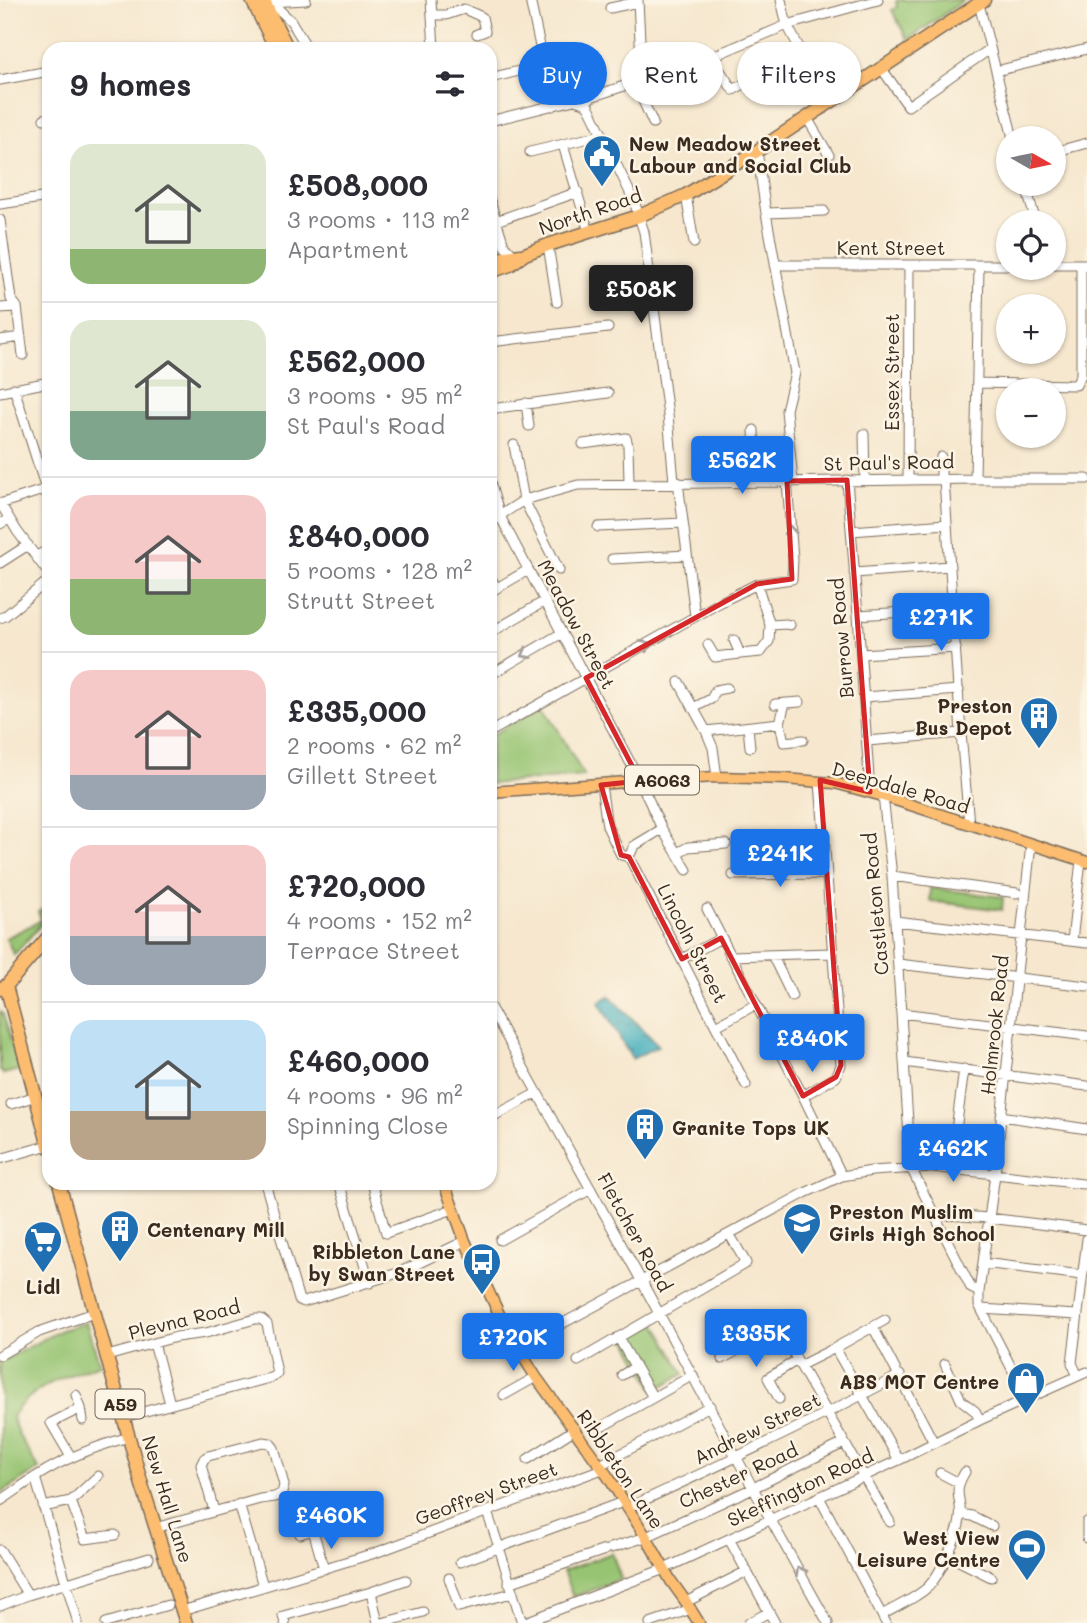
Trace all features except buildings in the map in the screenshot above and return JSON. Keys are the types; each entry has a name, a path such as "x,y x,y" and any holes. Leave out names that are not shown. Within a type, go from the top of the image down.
{"highway":[{"path":"263,1 274,42"},
{"path":"263,1 284,42"},
{"name":"North Road","path":"497,260 520,255 639,216 686,195 982,2"},
{"name":"North Road","path":"497,270 510,265 520,255"},
{"path":"42,944 3,987 36,1096 42,1106"},
{"path":"0,1003 13,1013"},
{"name":"New Hall Lane","path":"61,1190 155,1528 184,1617"}],"main road":[{"name":"Deepdale Road","path":"497,792 717,778 835,783 1084,861"},
{"name":"Ribbleton Lane","path":"446,1190 506,1331 601,1467 699,1623"}],"street":[{"path":"431,0 434,42"},
{"path":"530,0 539,42"},
{"path":"781,0 787,25 796,42"},
{"path":"723,52 787,25 878,0"},
{"path":"263,1 302,1"},
{"path":"263,1 291,21 304,42"},
{"path":"291,21 294,9 302,1"},
{"path":"610,8 638,1 638,42"},
{"path":"982,2 990,49 1010,126"},
{"path":"432,15 446,15 464,9 482,18 485,31 477,34"},
{"path":"882,69 908,106 990,49"},
{"path":"996,71 1087,49"},
{"path":"497,76 518,71"},
{"path":"0,80 42,72"},
{"path":"723,75 733,90 737,88"},
{"path":"497,119 557,105"},
{"path":"587,105 634,201 644,232 695,616"},
{"path":"646,105 653,123"},
{"path":"807,118 829,155"},
{"path":"530,152 602,135"},
{"path":"1066,149 1087,144"},
{"path":"564,145 589,232"},
{"path":"497,728 757,584 792,579 786,406 795,373 757,151"},
{"path":"497,221 578,192"},
{"path":"686,195 694,243"},
{"path":"0,204 42,198"},
{"path":"766,213 824,211"},
{"path":"0,220 11,299 17,307 23,355"},
{"path":"497,224 504,245 520,255"},
{"path":"548,246 557,302"},
{"name":"Kent Street","path":"775,265 996,264"},
{"path":"977,383 1076,384 1081,375 1084,264 1066,264"},
{"name":"Essex Street","path":"908,480 909,265"},
{"path":"975,479 979,265"},
{"path":"0,308 17,307"},
{"path":"497,341 608,328"},
{"path":"0,340 21,337"},
{"path":"0,392 42,383"},
{"path":"14,388 42,470"},
{"path":"497,408 608,393"},
{"path":"526,403 529,426"},
{"path":"754,430 756,481"},
{"path":"864,434 865,480"},
{"path":"583,444 625,438 628,445 629,484"},
{"path":"514,446 524,500 559,570"},
{"path":"941,457 969,824"},
{"name":"St Paul's Road","path":"497,518 524,500 578,485 1087,479"},
{"name":"Burrow Road","path":"843,480 858,615 868,792"},
{"path":"42,490 0,504 42,564"},
{"name":"Meadow Street","path":"497,506 528,570 640,781 662,829 687,870"},
{"path":"0,524 9,519"},
{"path":"598,527 683,523"},
{"path":"850,531 947,524"},
{"path":"0,564 28,545"},
{"path":"37,556 42,553"},
{"path":"612,559 687,555"},
{"path":"854,573 950,566"},
{"path":"497,588 528,570"},
{"path":"708,645 715,657 761,652 769,641 770,625 757,584"},
{"path":"0,618 42,586"},
{"path":"497,628 545,601"},
{"path":"858,615 953,609"},
{"path":"770,625 790,625"},
{"path":"497,671 562,633"},
{"path":"734,640 740,654"},
{"path":"861,654 956,649"},
{"path":"679,682 713,748 717,778"},
{"path":"694,711 711,699 716,690 727,688"},
{"path":"864,697 958,690"},
{"path":"800,702 780,703 780,723 784,743 803,740"},
{"path":"706,731 780,723"},
{"path":"748,727 750,747"},
{"path":"867,741 961,733"},
{"path":"803,1096 836,1077 841,1065 820,782"},
{"name":"Lincoln Street","path":"601,785 607,826 621,855 629,857 746,1085"},
{"name":"Castleton Road","path":"883,796 892,876 911,1168 971,1288 979,1292 979,1305 1027,1398"},
{"path":"629,857 634,846 662,829"},
{"path":"756,841 758,874"},
{"path":"677,853 688,847 726,844"},
{"name":"Holmrook Road","path":"979,1292 995,1174 1031,844"},
{"path":"1072,941 1084,861"},
{"path":"733,875 827,874"},
{"path":"892,876 1017,893"},
{"path":"707,909 842,1175"},
{"path":"895,921 1087,943"},
{"path":"682,959 721,937"},
{"path":"730,956 833,953"},
{"path":"772,955 792,996"},
{"path":"898,964 1087,986"},
{"path":"716,1026 755,1005"},
{"path":"901,1013 1087,1036"},
{"name":"Fletcher Road","path":"497,1020 828,1623"},
{"path":"904,1062 1087,1086"},
{"path":"951,1169 964,1069"},
{"path":"497,1114 537,1093"},
{"path":"11,1104 36,1096"},
{"path":"1001,1116 1087,1129"},
{"path":"0,1159 42,1148"},
{"path":"517,1348 842,1175 932,1167 1083,1184"},
{"path":"500,1240 591,1189"},
{"path":"267,1190 299,1300 304,1302 398,1273 466,1241"},
{"path":"341,1190 370,1283"},
{"path":"374,1190 386,1233 453,1209"},
{"path":"935,1214 1087,1230"},
{"path":"578,1361 746,1263 730,1235"},
{"path":"1082,1374 1072,1363 1087,1239"},
{"path":"983,1263 1082,1275"},
{"path":"981,1309 1077,1315"},
{"path":"0,1355 39,1332 94,1313"},
{"name":"Plevna Road","path":"107,1356 255,1319 261,1319 267,1324 277,1373 273,1377 170,1404"},
{"path":"779,1399 764,1380 835,1348 885,1320"},
{"path":"722,1359 781,1326 890,1522"},
{"path":"873,1326 934,1443"},
{"path":"618,1337 651,1394"},
{"path":"124,1417 170,1404 154,1343"},
{"path":"835,1348 899,1460"},
{"path":"946,1364 961,1400 975,1411 980,1420"},
{"path":"622,1375 635,1367"},
{"name":"Skeffington Road","path":"522,1623 664,1569 1082,1374"},
{"path":"603,1426 693,1375"},
{"name":"Andrew Street","path":"460,1562 625,1505 738,1458 900,1375"},
{"path":"504,1395 536,1377"},
{"path":"76,1395 83,1420"},
{"name":"Geoffrey Street","path":"184,1617 262,1586 374,1553 601,1467 710,1406"},
{"path":"71,1457 51,1423 81,1408"},
{"path":"528,1459 575,1429"},
{"path":"0,1501 71,1457 129,1437"},
{"path":"155,1528 282,1493 284,1485 274,1448 270,1443 263,1442 204,1459 201,1465 214,1511"},
{"name":"Chester Road","path":"449,1578 459,1607 646,1537 844,1443"},
{"path":"819,1497 884,1619 930,1585 947,1555 958,1530 961,1514 957,1489 965,1472"},
{"path":"940,1473 959,1483"},
{"path":"43,1507 71,1501 98,1476"},
{"path":"35,1477 78,1623"},
{"path":"71,1501 85,1539 115,1535"},
{"path":"239,1504 262,1586"},
{"path":"487,1512 522,1623"},
{"path":"961,1514 972,1516 992,1526"},
{"path":"300,1534 313,1530 325,1519"},
{"path":"1087,1522 1087,1538"},
{"path":"313,1530 324,1569"},
{"path":"729,1539 775,1623"},
{"path":"0,1550 29,1595"},
{"path":"947,1555 991,1577"},
{"path":"0,1606 149,1558"},
{"path":"650,1623 689,1605 747,1571"},
{"path":"284,1619 406,1580"},
{"path":"371,1592 380,1623 423,1612"},
{"path":"106,1623 168,1605"},
{"path":"749,1623 769,1612"}],"highlighted area":[{"path":"847,480 870,792 820,780 841,1065 836,1077 803,1096 721,938 682,959 629,857 621,855 601,785 640,781 586,678 757,584 792,579 787,481"}],"green space":[{"path":"964,0 908,40 892,10 897,7 896,1"},
{"path":"544,705 584,776 497,783 497,732"},
{"path":"930,888 1003,897 1002,910 930,901"},
{"path":"42,909 42,923 14,955 6,938 40,921 38,911"},
{"path":"0,1011 19,1070 3,1074 0,1070"},
{"path":"86,1323 100,1364 51,1383 20,1405 12,1416 18,1434 39,1469 0,1494 0,1362 61,1330"},
{"path":"656,1323 684,1374 654,1390 626,1339"},
{"path":"612,1553 621,1579 573,1597 563,1571"}],"water":[{"path":"610,996 658,1046 632,1059 599,1002"}],"place":[{"name":"New Meadow Street Labour and Social Club","path":"602,188"},
{"name":"Preston Bus Depot","path":"1039,750"},
{"name":"Granite Tops UK","path":"645,1161"},
{"name":"Preston Muslim Girls High School","path":"802,1256"},
{"name":"Centenary Mill","path":"120,1263"},
{"name":"Lidl","path":"43,1274"},
{"name":"Ribbleton Lane by Swan Street","path":"482,1296"},
{"name":"ABS MOT Centre","path":"1026,1415"},
{"name":"West View Leisure Centre","path":"1027,1582"}]}
